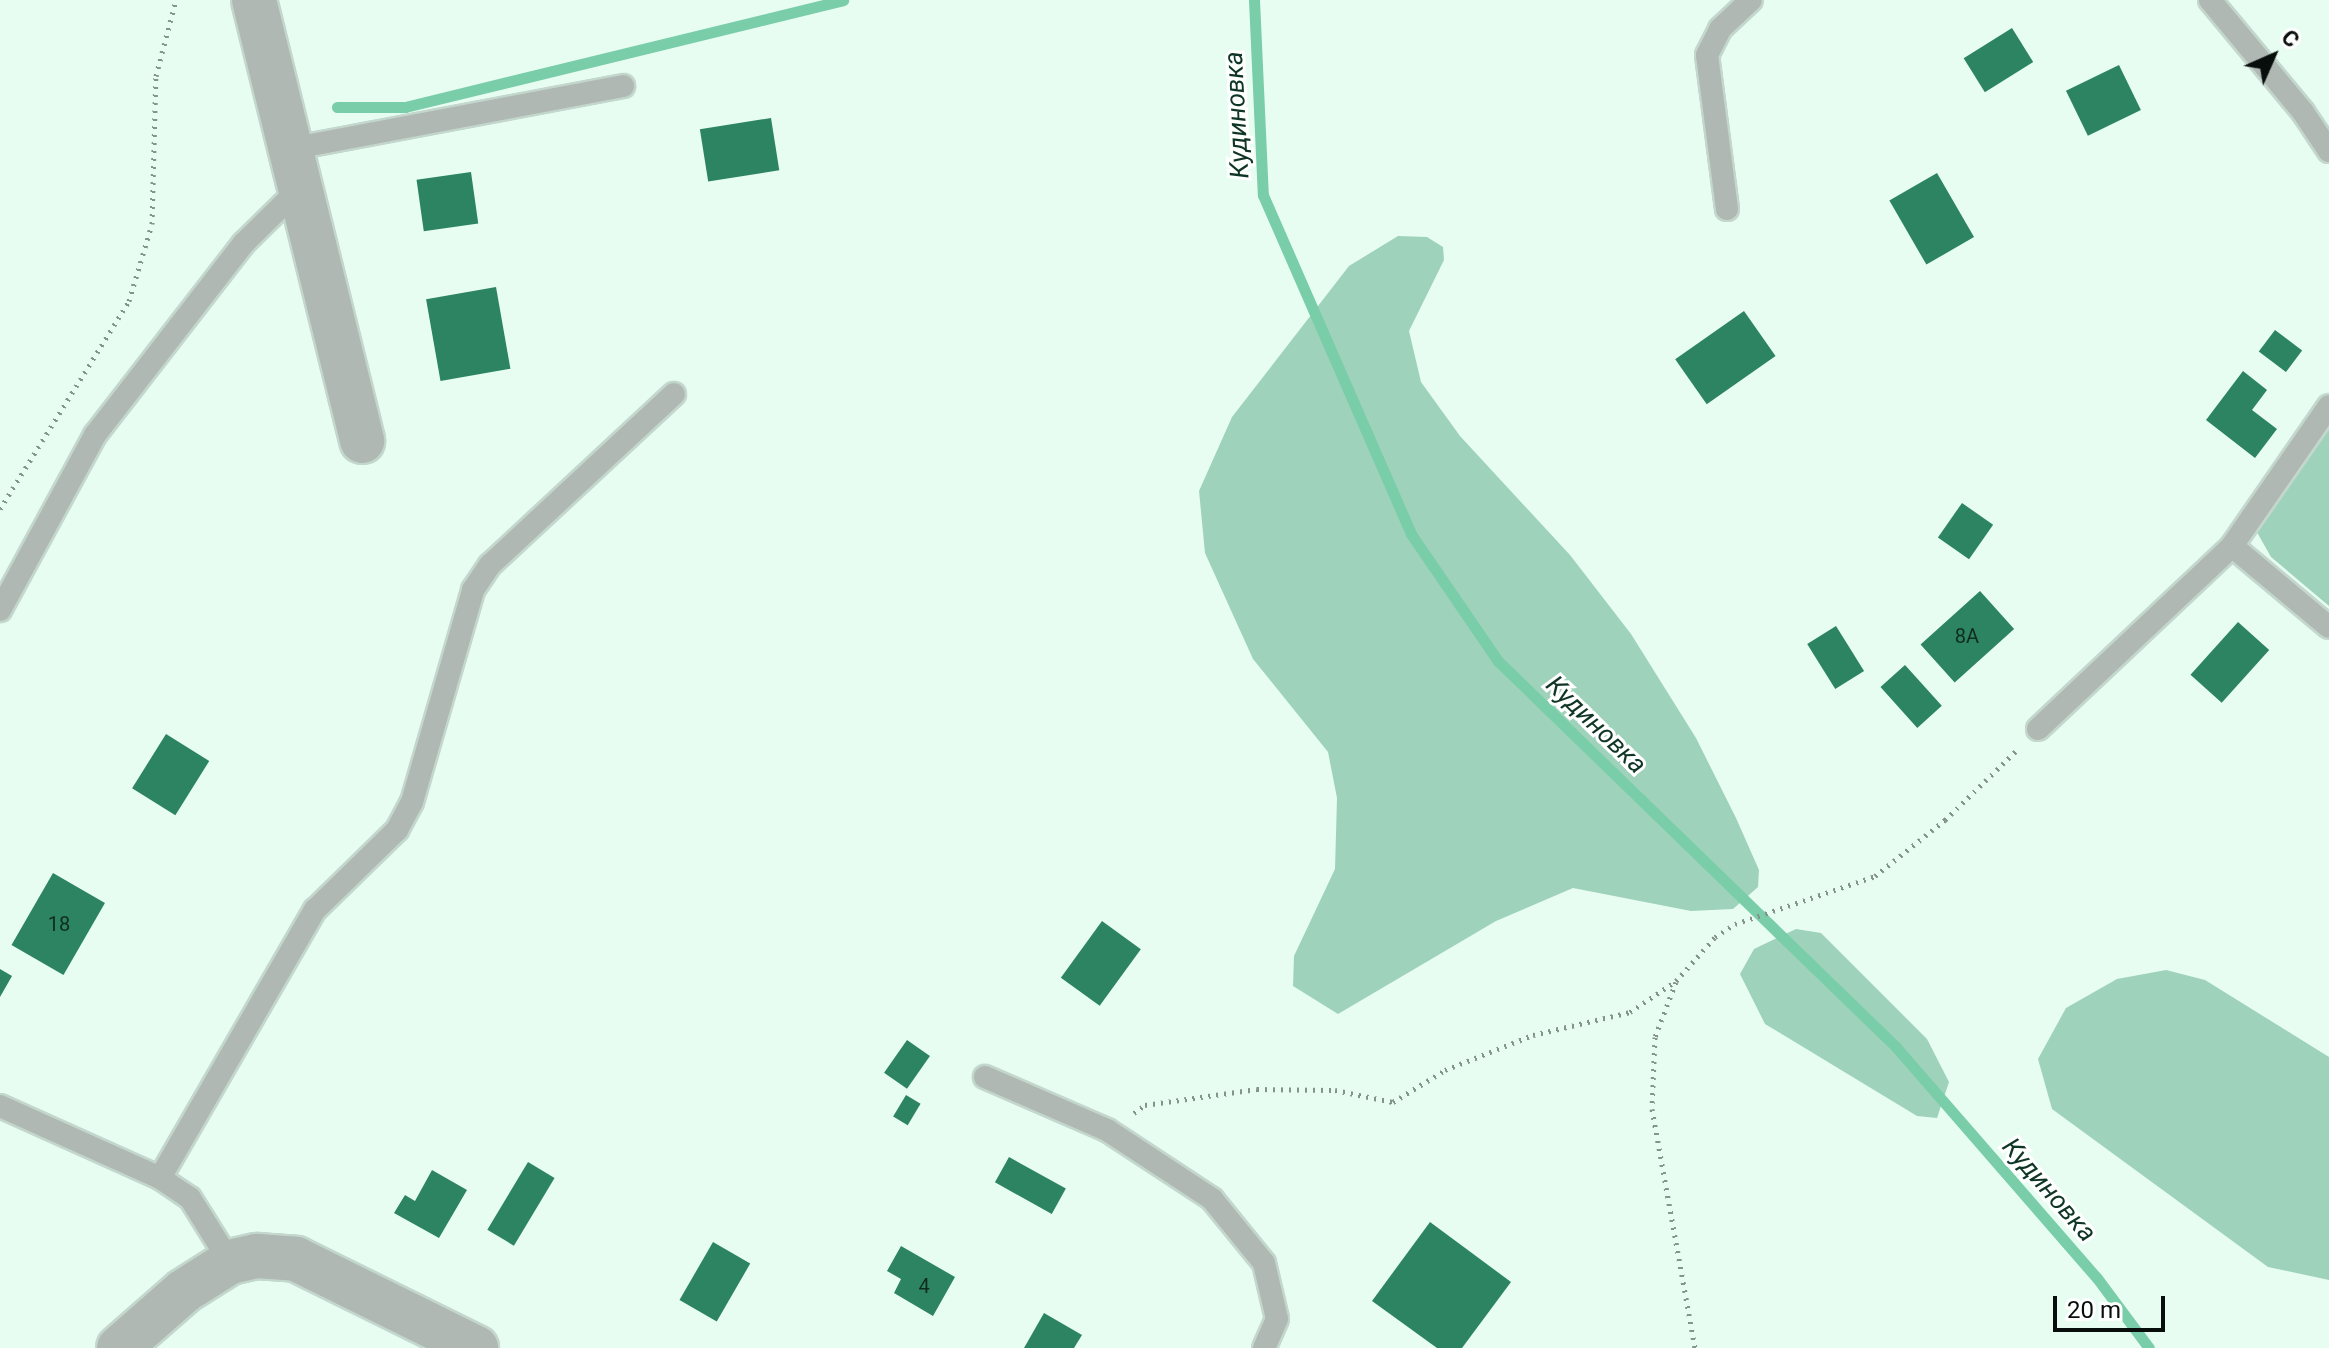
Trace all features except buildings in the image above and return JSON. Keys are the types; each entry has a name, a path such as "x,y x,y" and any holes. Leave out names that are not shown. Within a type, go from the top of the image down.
{"street":[{"path":"254,0 362,441"},
{"path":"119,1348 184,1291 230,1262 257,1256 296,1259 476,1348"}],"lane":[{"path":"1727,209 1707,55 1720,29 1751,0"},
{"path":"2210,0 2303,112 2329,151"},
{"path":"0,610 95,435 243,244 296,168 623,86"},
{"path":"160,1178 315,910 397,830 412,802 473,590 490,565 674,394"},
{"path":"2038,729 2232,546 2329,406"},
{"path":"2232,546 2329,627"},
{"path":"985,1077 1107,1130 1212,1199 1264,1263 1277,1319 1264,1348"},
{"path":"0,1106 160,1178 190,1198 230,1262"}],"path":[{"path":"0,509 129,301 152,224 156,76 176,0"},
{"path":"1107,1130 1145,1105 1257,1089 1335,1090 1393,1102 1445,1070 1506,1045 1630,1012 1676,981 1715,937 1735,924 1875,876 1945,820 2038,729"},
{"path":"1676,981 1655,1037 1652,1109 1695,1348"}],"green space":[{"path":"1398,236 1427,237 1443,247 1444,260 1409,331 1421,382 1460,436 1570,555 1631,634 1696,738 1759,870 1758,887 1733,909 1691,911 1573,888 1496,921 1338,1014 1293,986 1294,956 1335,869 1337,798 1328,752 1253,659 1205,553 1199,491 1232,417 1349,266"},
{"path":"2329,429 2329,606 2271,557 2254,527"},
{"path":"1796,929 1821,933 1927,1039 1949,1082 1937,1118 1917,1116 1765,1024 1740,974 1754,949"},
{"path":"2166,970 2205,980 2329,1057 2329,1280 2268,1267 2052,1109 2038,1059 2066,1008 2117,979"}],"waterway":[{"path":"337,107 405,107 843,0"},
{"name":"Кудиновка","path":"1254,0 1263,195 1411,534 1498,661 1896,1047 2097,1278 2149,1348"}]}
